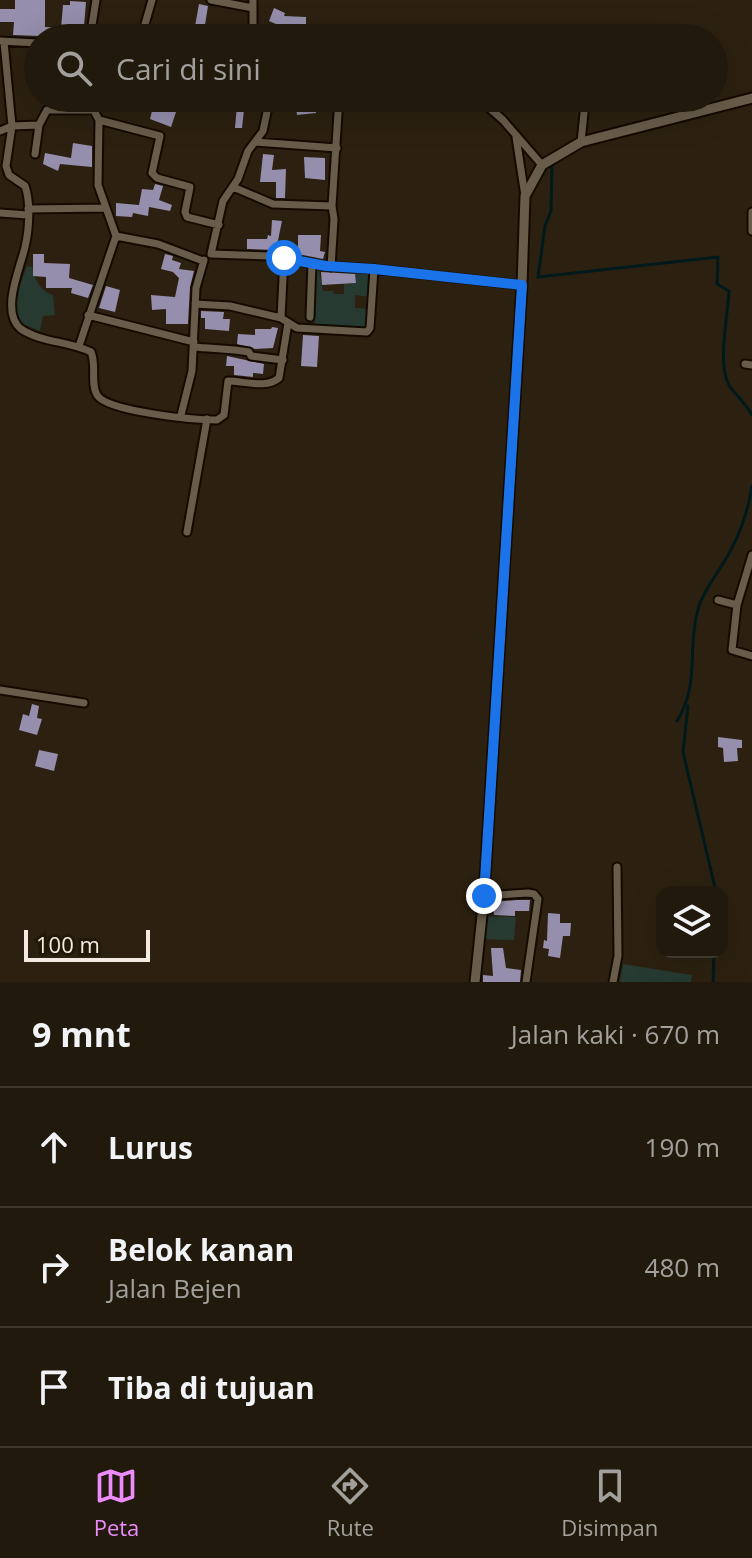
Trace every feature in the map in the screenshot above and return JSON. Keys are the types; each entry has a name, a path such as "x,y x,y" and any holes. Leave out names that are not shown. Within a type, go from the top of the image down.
{"street":[{"path":"92,24 96,0"},
{"path":"145,24 152,0"},
{"path":"211,0 253,4"},
{"path":"24,43 2,42 11,126 7,172 25,186 28,212 26,242 12,301 13,319 19,327 38,337 79,346 94,356 97,397 107,403 155,414 217,420 224,415 228,381 273,383 279,378 283,360 284,258"},
{"path":"728,104 752,98"},
{"path":"35,154 39,125 46,112"},
{"path":"79,346 116,236 98,185 99,120 94,112"},
{"path":"181,415 192,371 198,275 203,261 211,254 223,201 233,187 248,151 263,131 267,112"},
{"path":"331,267 338,112"},
{"path":"492,112 542,165"},
{"path":"525,196 542,165 581,142 698,112"},
{"path":"581,142 584,113"},
{"path":"99,120 160,136 152,173 157,178 190,187 185,212 187,217 219,225"},
{"path":"0,131 11,126 39,125"},
{"path":"475,982 484,896 522,285 525,196 516,135"},
{"path":"255,142 337,148"},
{"path":"233,187 273,204 332,206"},
{"path":"0,213 106,208"},
{"path":"752,212 752,231"},
{"path":"116,236 158,244 203,261"},
{"path":"211,254 284,258 331,267 522,285"},
{"path":"310,317 312,263"},
{"path":"195,304 230,306 284,321 297,328 369,331 374,269"},
{"path":"88,315 216,350 227,348 249,352 251,356 283,360"},
{"path":"187,532 207,419"},
{"path":"752,555 737,605 732,650 752,656"},
{"path":"718,600 737,605"},
{"path":"0,690 84,703"},
{"path":"613,982 618,956 617,867"},
{"path":"484,896 528,893 538,899 526,982"}],"green space":[{"path":"316,265 323,291 333,291 334,294 344,294 344,284 355,283 355,268 372,271 370,297 355,295 355,308 369,309 368,329 315,328"},
{"path":"27,266 32,267 42,288 53,295 55,315 43,316 40,331 18,322 16,315 18,293"},
{"path":"484,916 516,917 514,940 482,939"},
{"path":"623,964 692,975 691,982 620,982"}],"building":[{"path":"15,0 45,0 45,24 24,24 24,35 13,35 14,22 0,22 0,9 15,9"},
{"path":"70,1 86,2 84,24 61,24 63,5 70,5"},
{"path":"199,4 208,6 205,24 195,24"},
{"path":"274,8 285,13 284,16 306,17 306,24 276,24 269,21"},
{"path":"152,112 176,112 171,127 150,119"},
{"path":"236,112 244,112 242,128 235,128"},
{"path":"73,143 92,146 92,167 60,164 58,171 43,164 45,153 71,158"},
{"path":"263,154 274,155 272,170 286,169 285,198 276,198 276,182 260,182"},
{"path":"304,157 325,158 325,180 305,178"},
{"path":"155,184 163,186 159,200 172,205 170,211 149,207 148,216 133,213 132,217 116,216 116,203 139,205 142,189 153,190"},
{"path":"272,220 282,221 276,250 247,249 247,239 267,239 268,235 271,236"},
{"path":"298,235 321,235 320,251 325,252 323,259 298,254"},
{"path":"33,254 44,254 44,263 70,264 69,278 93,285 88,298 71,293 72,288 46,288 46,277 33,276"},
{"path":"165,254 181,263 179,269 194,271 188,324 166,324 166,309 152,310 151,295 175,297 179,278 173,272 161,269"},
{"path":"321,272 355,274 356,283 322,285"},
{"path":"106,286 120,290 115,312 99,308"},
{"path":"201,311 224,312 223,319 230,319 229,331 205,329"},
{"path":"278,328 273,348 255,349 237,344 238,334 255,335 255,329"},
{"path":"303,335 319,336 317,367 301,366"},
{"path":"227,356 264,364 263,374 253,373 253,377 234,375 234,366 226,366"},
{"path":"32,704 39,706 37,718 42,719 37,735 19,730 23,714 29,716"},
{"path":"718,737 742,740 742,748 737,748 738,761 724,762"},
{"path":"39,750 58,754 54,771 35,766"},
{"path":"530,900 529,911 515,911 515,916 494,915 493,902"},
{"path":"548,913 560,914 560,923 571,923 570,936 563,936 560,958 548,956 549,949 543,948 544,940 547,941"},
{"path":"491,948 503,948 506,968 521,970 520,982 483,982 483,975 493,976"}],"waterway":[{"path":"552,164 551,211 545,226 538,277 718,257 717,284 729,291 723,352 726,376 729,385 752,415"},
{"path":"677,721 689,692 693,636 699,606 736,540 752,486"},
{"path":"688,706 683,752 715,886"},
{"path":"713,982 714,958"}],"route":[{"path":"284,258 326,266 522,285 484,896"}]}
